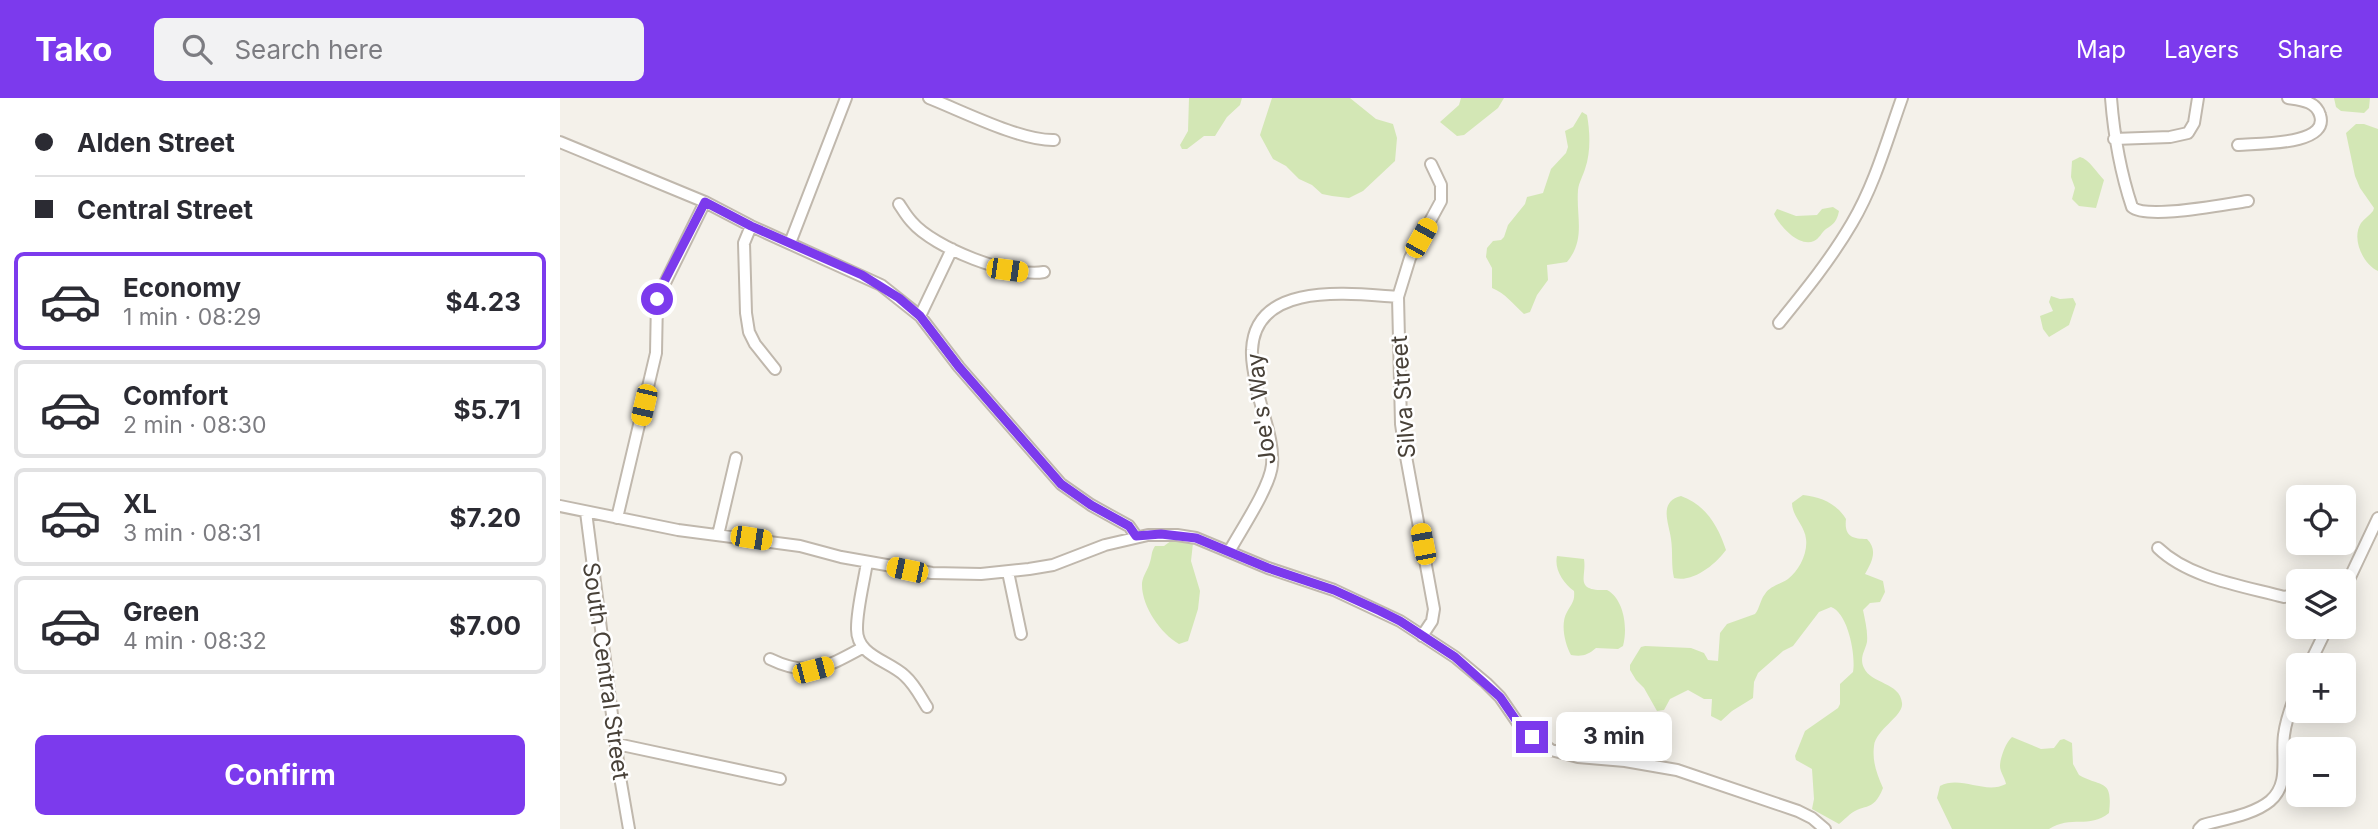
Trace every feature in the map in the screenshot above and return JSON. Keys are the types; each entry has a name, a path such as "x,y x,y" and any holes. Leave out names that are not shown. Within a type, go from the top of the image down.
{"street":[{"path":"790,243 846,98"},
{"path":"929,98 1017,132 1044,140 1054,140"},
{"path":"1779,323 1823,267 1852,223 1871,184 1902,98"},
{"path":"2111,98 2114,139 2127,191 2135,210 2147,213 2248,201"},
{"path":"2114,139 2170,137 2188,133 2194,123 2198,98"},
{"path":"2238,145 2306,139 2317,130 2321,121 2315,106 2306,101 2288,98"},
{"path":"560,142 705,202 881,285 920,316 954,360 1061,484 1081,499 1129,526 1136,536"},
{"name":"Silva Street","path":"1422,636 1432,621 1434,609 1401,424 1398,297 1410,258 1441,201 1441,185 1432,164"},
{"path":"617,518 656,353 657,299 705,202"},
{"path":"899,204 913,224 952,250 1007,270 1033,274 1044,272"},
{"path":"751,226 744,243 744,288 749,332 775,369"},
{"path":"920,316 952,250"},
{"name":"Joe's Way","path":"1230,551 1272,468 1271,448 1252,359 1255,332 1263,319 1273,308 1296,298 1354,294 1398,297"},
{"path":"718,535 736,458"},
{"path":"560,506 718,535 800,546 867,562 932,573 1008,572 1053,565 1136,536 1177,535 1196,538 1268,568 1334,590 1380,611 1422,636 1455,657 1486,683 1500,697 1522,729 1551,750 1578,757 1625,761 1677,770 1798,811 1825,829"},
{"name":"South Central Street","path":"586,512 629,829"},
{"path":"2354,569 2378,518"},
{"path":"2158,548 2168,559 2190,570 2286,597"},
{"path":"867,562 856,628 862,648 902,673 915,686 927,707"},
{"path":"1008,572 1021,634"},
{"path":"770,659 784,666 813,670 828,666 862,648"},
{"path":"2199,829 2203,825 2257,809 2272,800 2282,785 2287,723"},
{"path":"617,744 780,779"}],"green space":[{"path":"1189,98 1242,98 1240,105 1227,117 1215,136 1204,136 1187,149 1182,149 1180,145 1188,131"},
{"path":"1272,98 1350,98 1376,119 1393,124 1397,138 1395,161 1363,191 1349,198 1322,194 1273,159 1260,135"},
{"path":"1461,98 1504,98 1498,108 1464,135 1457,136 1440,122 1459,105"},
{"path":"2334,98 2370,98 2369,108 2364,113 2341,111 2336,107"},
{"path":"1582,112 1587,115 1589,142 1587,162 1578,190 1579,228 1576,245 1567,262 1547,265 1548,280 1537,295 1530,312 1524,314 1492,288 1492,268 1486,257 1487,248 1493,241 1504,237 1508,225 1525,204 1527,197 1543,193 1551,169 1566,153 1568,147 1565,131 1573,127"},
{"path":"2356,124 2378,129 2378,271 2363,257 2358,243 2358,229 2374,208 2355,176 2346,133"},
{"path":"2080,157 2090,163 2104,180 2096,208 2079,206 2072,199 2075,188 2071,177 2072,161"},
{"path":"1833,207 1839,211 1835,222 1816,240 1808,242 1790,234 1774,214 1777,209 1796,216 1817,215 1822,209"},
{"path":"2051,296 2060,299 2073,298 2076,304 2069,325 2049,337 2043,329 2040,316 2053,311 2049,302"},
{"path":"1803,495 1822,499 1833,505 1846,519 1848,533 1867,539 1872,547 1873,556 1865,574 1883,581 1885,592 1880,602 1870,603 1863,610 1867,642 1863,664 1868,673 1896,691 1902,703 1899,713 1880,734 1874,746 1874,763 1883,788 1879,796 1871,805 1852,813 1839,824 1812,809 1812,769 1796,760 1795,756 1805,731 1838,708 1840,684 1853,672 1850,635 1837,611 1831,607 1819,612 1793,646 1783,651 1758,673 1754,682 1753,698 1721,721 1711,716 1712,699 1704,699 1688,690 1670,699 1664,710 1657,711 1630,670 1630,665 1641,647 1645,646 1691,648 1704,653 1708,660 1718,661 1720,633 1727,624 1755,614 1767,591 1792,576 1802,561 1806,539 1792,503"},
{"path":"1681,496 1710,517 1726,550 1703,571 1681,579 1674,578 1667,508 1669,503"},
{"path":"1172,540 1187,540 1193,543 1191,561 1200,591 1198,609 1188,641 1179,644 1165,633 1153,618 1145,600 1142,583 1155,546 1164,546"},
{"path":"1557,556 1584,559 1586,585 1613,594 1621,607 1625,623 1623,646 1618,649 1596,648 1585,655 1571,655 1565,640 1564,622 1574,600 1574,591 1560,575"},
{"path":"2012,737 2041,749 2054,748 2064,739 2072,743 2073,764 2079,775 2107,789 2109,813 2102,818 2065,823 2049,829 1952,829 1937,798 1940,786 1956,783 1998,787 2006,784 2000,763"}],"route":[{"path":"657,299 705,202 751,226 862,275 881,285 920,316 1006,422 1047,470 1072,494 1129,526 1136,536 1161,534 1196,538 1268,568 1334,590 1400,621 1455,657 1486,683 1500,697 1522,729 1532,737"}]}
